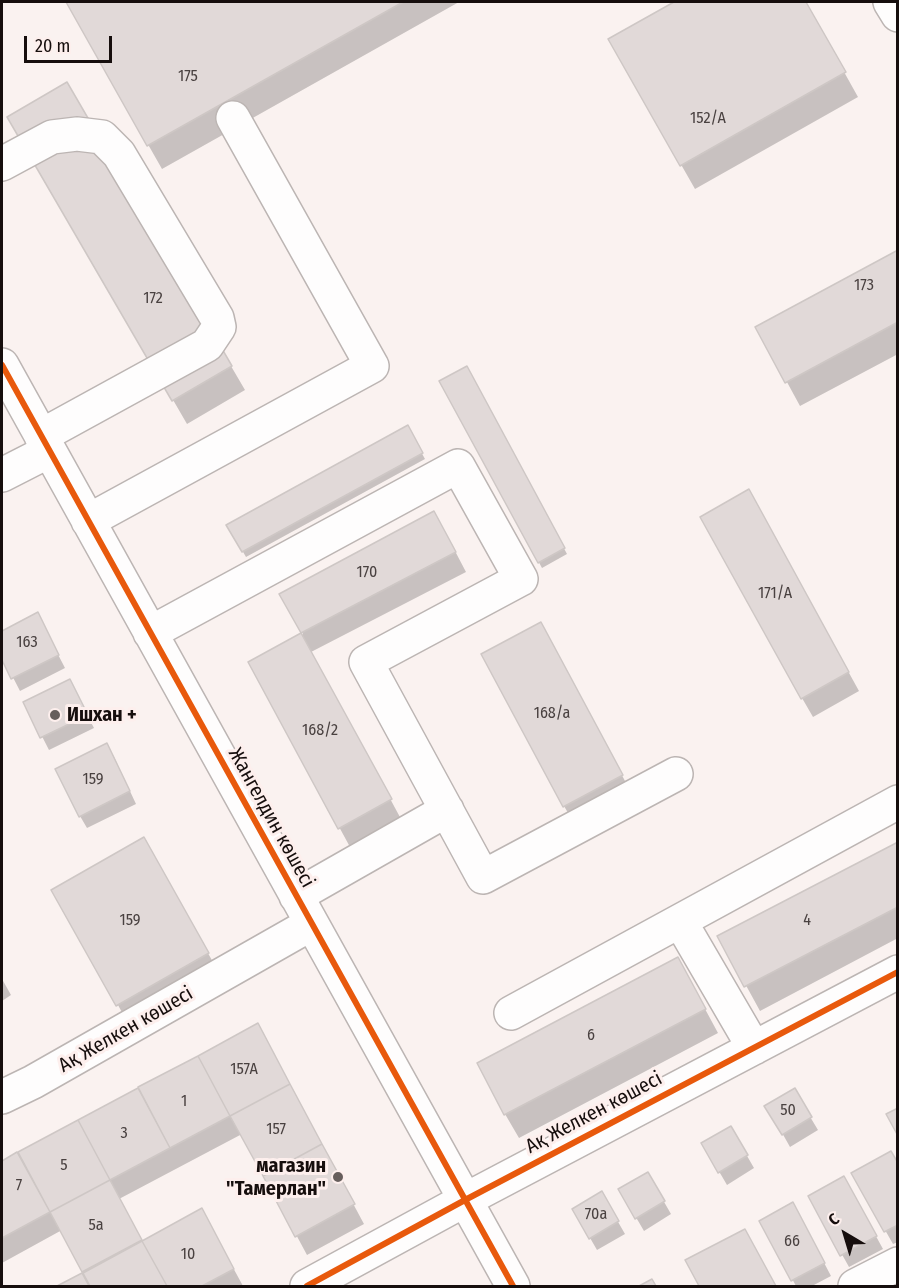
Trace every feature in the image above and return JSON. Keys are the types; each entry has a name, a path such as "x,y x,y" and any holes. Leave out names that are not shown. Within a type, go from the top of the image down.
{"street":[{"path":"890,2 897,15"},
{"path":"88,521 372,366 233,118"},
{"path":"2,164 52,137 77,134 102,137 118,154 217,318 219,327 207,345 45,443 2,475"},
{"name":"Жангелдин көшесі","path":"2,365 513,1287"},
{"path":"150,633 458,466 520,579 366,663 483,877 676,774"},
{"path":"511,1013 897,802"},
{"name":"Ақ Желкен көшесі","path":"2,1097 33,1082 304,910 447,810"},
{"path":"680,921 754,1048"},
{"name":"Ақ Желкен көшесі","path":"308,1287 465,1200 897,972"},
{"path":"855,1287 897,1264"}],"building":[{"path":"66,2 403,2 147,146"},
{"path":"674,2 806,2 846,72 680,166 608,39"},
{"path":"67,82 232,366 172,401 7,117"},
{"path":"898,250 898,322 785,383 755,327"},
{"path":"467,366 565,548 538,563 439,381"},
{"path":"408,425 423,453 242,552 226,525"},
{"path":"749,489 849,672 801,699 700,517"},
{"path":"434,511 456,552 301,633 279,594"},
{"path":"38,612 59,655 11,679 2,660 2,631"},
{"path":"541,622 623,775 563,807 481,654"},
{"path":"301,633 392,799 338,829 248,662"},
{"path":"70,679 88,715 40,738 23,702"},
{"path":"107,743 130,791 79,817 55,769"},
{"path":"144,837 209,953 116,1006 51,890"},
{"path":"898,842 898,907 744,987 717,936"},
{"path":"678,957 706,1009 504,1115 477,1063"},
{"path":"258,1023 290,1084 230,1116 198,1056"},
{"path":"198,1056 230,1116 170,1148 138,1087"},
{"path":"290,1084 322,1144 263,1176 230,1116"},
{"path":"138,1088 170,1148 110,1180 78,1120"},
{"path":"795,1088 812,1117 782,1135 764,1106"},
{"path":"898,1108 898,1136 886,1114"},
{"path":"78,1120 110,1180 50,1212 18,1152"},
{"path":"731,1126 748,1155 718,1173 701,1143"},
{"path":"322,1144 355,1204 295,1237 263,1176"},
{"path":"891,1151 898,1163 898,1225 884,1232 851,1173"},
{"path":"17,1152 50,1212 2,1238 2,1161"},
{"path":"648,1172 665,1201 635,1219 618,1189"},
{"path":"844,1176 877,1236 840,1256 808,1196"},
{"path":"110,1180 142,1240 82,1272 50,1212"},
{"path":"602,1191 619,1221 589,1239 572,1209"},
{"path":"793,1202 825,1263 791,1281 759,1221"},
{"path":"202,1208 234,1269 202,1286 167,1286 142,1241"},
{"path":"745,1229 776,1286 699,1286 685,1260"},
{"path":"142,1241 167,1286 90,1286 83,1273"},
{"path":"82,1273 89,1286 57,1286"},
{"path":"652,1279 656,1286 639,1286"}],"cycle path":[{"path":"2,365 513,1286"},
{"path":"307,1286 465,1200 898,972"}],"place":[{"name":"Ишхан +","path":"55,715"},
{"name":"магазин \"Тамерлан\"","path":"338,1177"}]}
